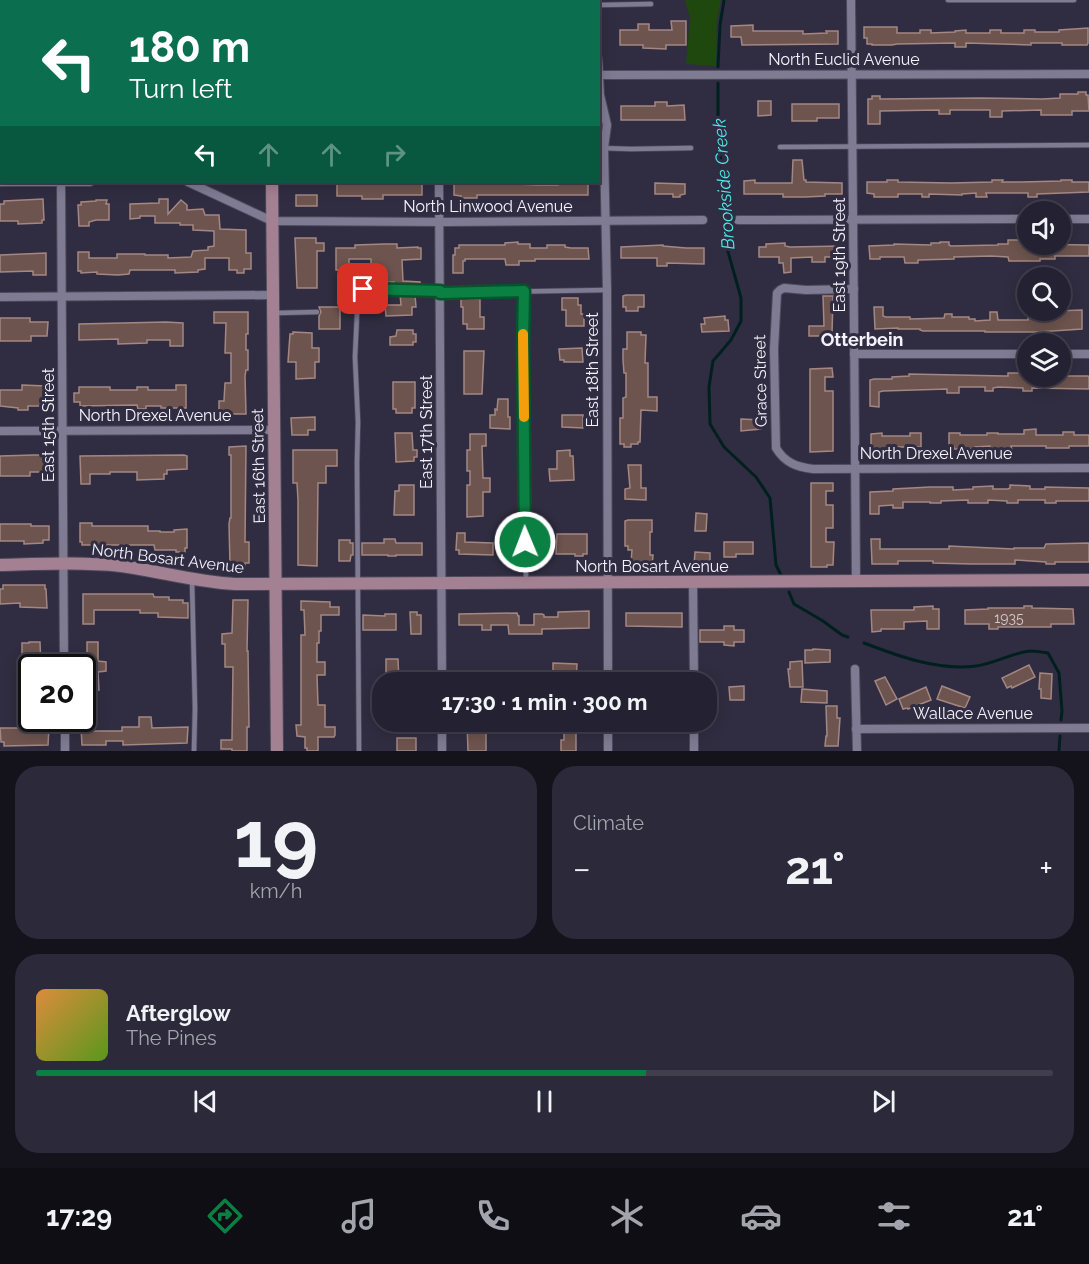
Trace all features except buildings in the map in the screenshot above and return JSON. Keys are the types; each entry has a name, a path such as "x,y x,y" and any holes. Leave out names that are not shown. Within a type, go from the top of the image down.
{"street":[{"name":"East 19th Street","path":"851,0 856,582"},
{"name":"North Euclid Avenue","path":"600,75 1089,74"},
{"name":"East 18th Street","path":"600,95 607,125 601,148 607,290 608,672"},
{"name":"East 15th Street","path":"61,183 64,654"},
{"path":"190,183 272,221"},
{"name":"East 16th Street","path":"272,183 277,751"},
{"name":"East 17th Street","path":"439,183 442,672"},
{"path":"738,220 1017,219"},
{"path":"1071,219 1089,219"},
{"name":"North Linwood Avenue","path":"272,221 703,220"},
{"name":"Grace Street","path":"785,460 777,448 774,349 777,293 784,288 854,289"},
{"path":"0,297 273,295"},
{"path":"854,354 1017,354"},
{"path":"1071,354 1089,354"},
{"name":"North Drexel Avenue","path":"0,431 274,430"},
{"name":"North Drexel Avenue","path":"785,460 813,470 1089,468"},
{"name":"North Bosart Avenue","path":"0,565 64,564 122,567 192,580 235,584 1089,580"},
{"path":"693,583 694,672"},
{"path":"855,669 857,751"},
{"name":"Wallace Avenue","path":"856,729 1089,728"},
{"path":"65,732 65,751"},
{"path":"442,732 442,751"},
{"path":"608,732 608,751"},
{"path":"694,732 694,751"}],"lane":[{"path":"948,0 1074,0"},
{"path":"600,2 651,4"},
{"path":"780,147 1089,145"},
{"path":"601,148 691,148"},
{"path":"359,751 358,422 355,357 358,293 363,289 440,292 607,290"},
{"path":"524,291 526,583"},
{"path":"273,313 316,312"},
{"path":"192,580 194,751"}],"green space":[{"path":"685,0 721,0 717,20 716,66 686,64 690,18"}],"waterway":[{"name":"Brookside Creek","path":"718,67 724,0"},
{"name":"Brookside Creek","path":"718,83 718,138 724,187 724,217 727,248 741,298 741,321 731,340 713,361 709,387 710,424 724,447 756,477 770,498 776,565 781,575"},
{"name":"Brookside Creek","path":"789,592 794,604 848,637"},
{"name":"Brookside Creek","path":"864,643 904,657 933,664 962,667 983,665 1030,651 1048,653 1059,673 1061,720"},
{"name":"Brookside Creek","path":"1059,751 1060,736"}],"slow traffic":[{"path":"523,334 524,417"}],"district":[{"name":"Otterbein","path":"862,340"}],"route":[{"path":"363,289 440,291 440,293 524,291 525,542"}]}
